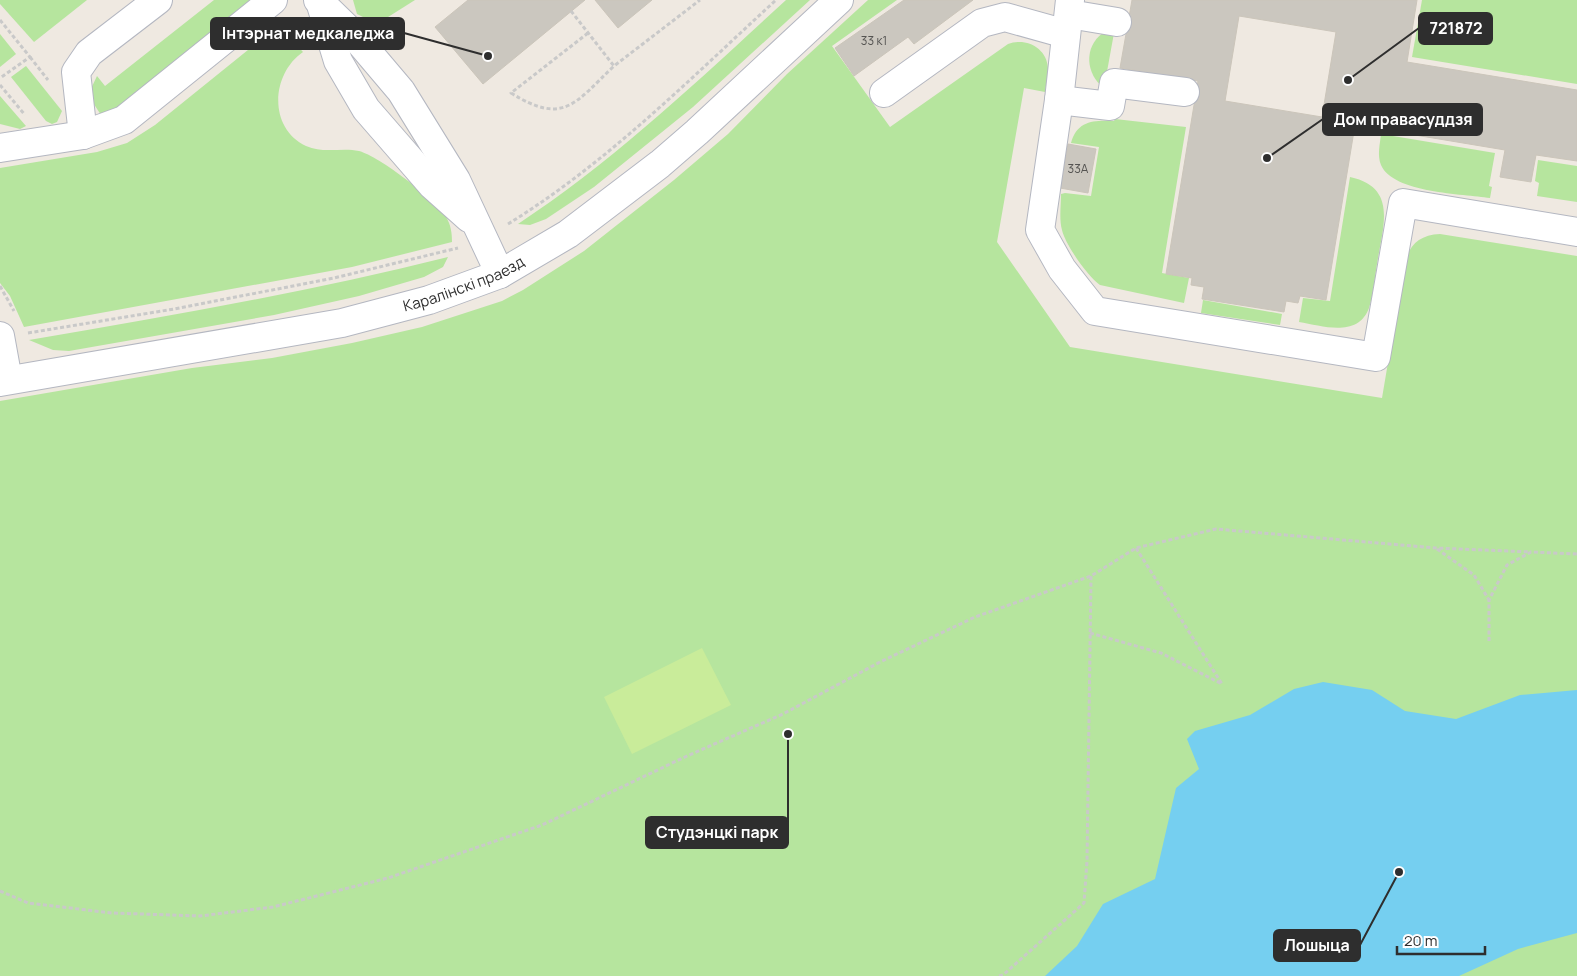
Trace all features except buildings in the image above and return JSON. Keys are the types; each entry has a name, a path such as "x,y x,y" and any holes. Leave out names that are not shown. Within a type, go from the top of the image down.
{"street":[{"path":"83,135 76,72 88,53 158,0"},
{"path":"0,148 83,135 110,126 132,115 273,0"},
{"name":"Каралінскі праезд","path":"4,381 308,330 368,317 452,293 500,274 568,234 660,164 839,0"},
{"path":"319,1 338,61 366,109 432,185 481,232"},
{"path":"319,1 351,32 401,90 456,180 500,274"},
{"path":"1069,16 1040,230 1062,269 1095,311 1376,357 1403,203 1577,232"},
{"path":"884,93 982,23 992,19 1069,16 1117,22"},
{"path":"1059,100 1110,106 1114,83 1185,92"},
{"path":"0,337 4,381"}],"path":[{"path":"588,33 511,93 530,105 556,111 578,101 614,66 700,0"},
{"path":"0,337 334,278 449,250 481,232 511,222 597,159 682,86 776,0"},
{"path":"571,11 614,66"},
{"path":"0,20 30,57 0,78"},
{"path":"0,891 28,903 112,914 200,916 273,907 388,878 542,825 687,756 783,714 880,662 975,618 1091,576 1136,548 1216,529 1436,548 1577,554"},
{"path":"1090,633 1161,653 1222,684 1136,548"},
{"path":"1436,548 1474,575 1489,600"},
{"path":"1489,641 1489,600 1507,565 1531,552"},
{"path":"999,976 1003,975 1084,903 1087,860 1091,576"}],"green space":[{"path":"0,0 87,0 34,42 0,4"},
{"path":"214,0 252,0 118,109 101,115 88,95 97,76 105,86"},
{"path":"353,0 415,0 377,24 357,14"},
{"path":"786,0 810,0 693,107 594,187 546,219 530,225 518,224 623,146 689,89"},
{"path":"868,0 897,0 832,46 890,127 1008,44 1015,42 1028,43 1040,50 1044,55 1048,68 1045,92 1024,88 997,242 1070,347 1382,398 1405,262 1413,245 1421,239 1440,234 1577,256 1577,976 0,976 0,401 192,368 272,358 352,343 422,327 502,301 523,290 584,251 674,180 728,134 787,74"},
{"path":"1422,0 1577,0 1577,84 1412,57"},
{"path":"1103,33 1114,33 1104,88 1093,76 1089,61 1092,46"},
{"path":"0,34 16,54 0,67"},
{"path":"274,34 290,38 303,52 292,62 285,73 278,100 280,114 285,127 294,138 306,146 319,150 359,151 380,161 419,190 440,209 449,223 452,242 352,267 24,327 10,296 0,283 0,168 97,152 127,143 155,125 258,42"},
{"path":"26,66 62,111 57,122 52,124 46,121 11,77"},
{"path":"0,96 26,126 20,129 0,124"},
{"path":"1115,119 1186,127 1162,273 1189,278 1184,303 1100,285 1083,268 1064,236 1061,221 1061,194 1091,196 1099,147 1071,143 1074,135 1082,126 1088,123 1094,121 1114,121"},
{"path":"1381,134 1495,153 1489,186 1492,187 1490,198 1430,190 1414,187 1399,181 1388,174 1381,165 1379,153"},
{"path":"1538,160 1577,166 1577,202 1537,196 1539,183 1535,181"},
{"path":"1350,177 1365,182 1375,189 1381,198 1384,208 1383,232 1369,308 1364,317 1348,327 1329,327 1299,322 1303,298 1330,301"},
{"path":"448,257 443,267 424,277 359,296 274,315 69,351 53,350 29,340 291,292"},
{"path":"1203,300 1282,314 1280,325 1201,313"},
{"path":"702,648 731,705 632,754 604,697"}],"water":[{"path":"1323,682 1372,690 1405,711 1456,719 1520,695 1577,690 1577,933 1518,949 1459,976 1045,976 1077,946 1103,904 1155,879 1176,788 1199,769 1187,739 1195,731 1250,715 1294,689"}],"place":[{"name":"Інтэрнат медкаледжа","path":"488,56"},
{"name":"721872","path":"1348,80"},
{"name":"Дом правасуддзя","path":"1267,158"},
{"name":"Студэнцкі парк","path":"788,734"},
{"name":"Лошыца","path":"1399,872"}]}
